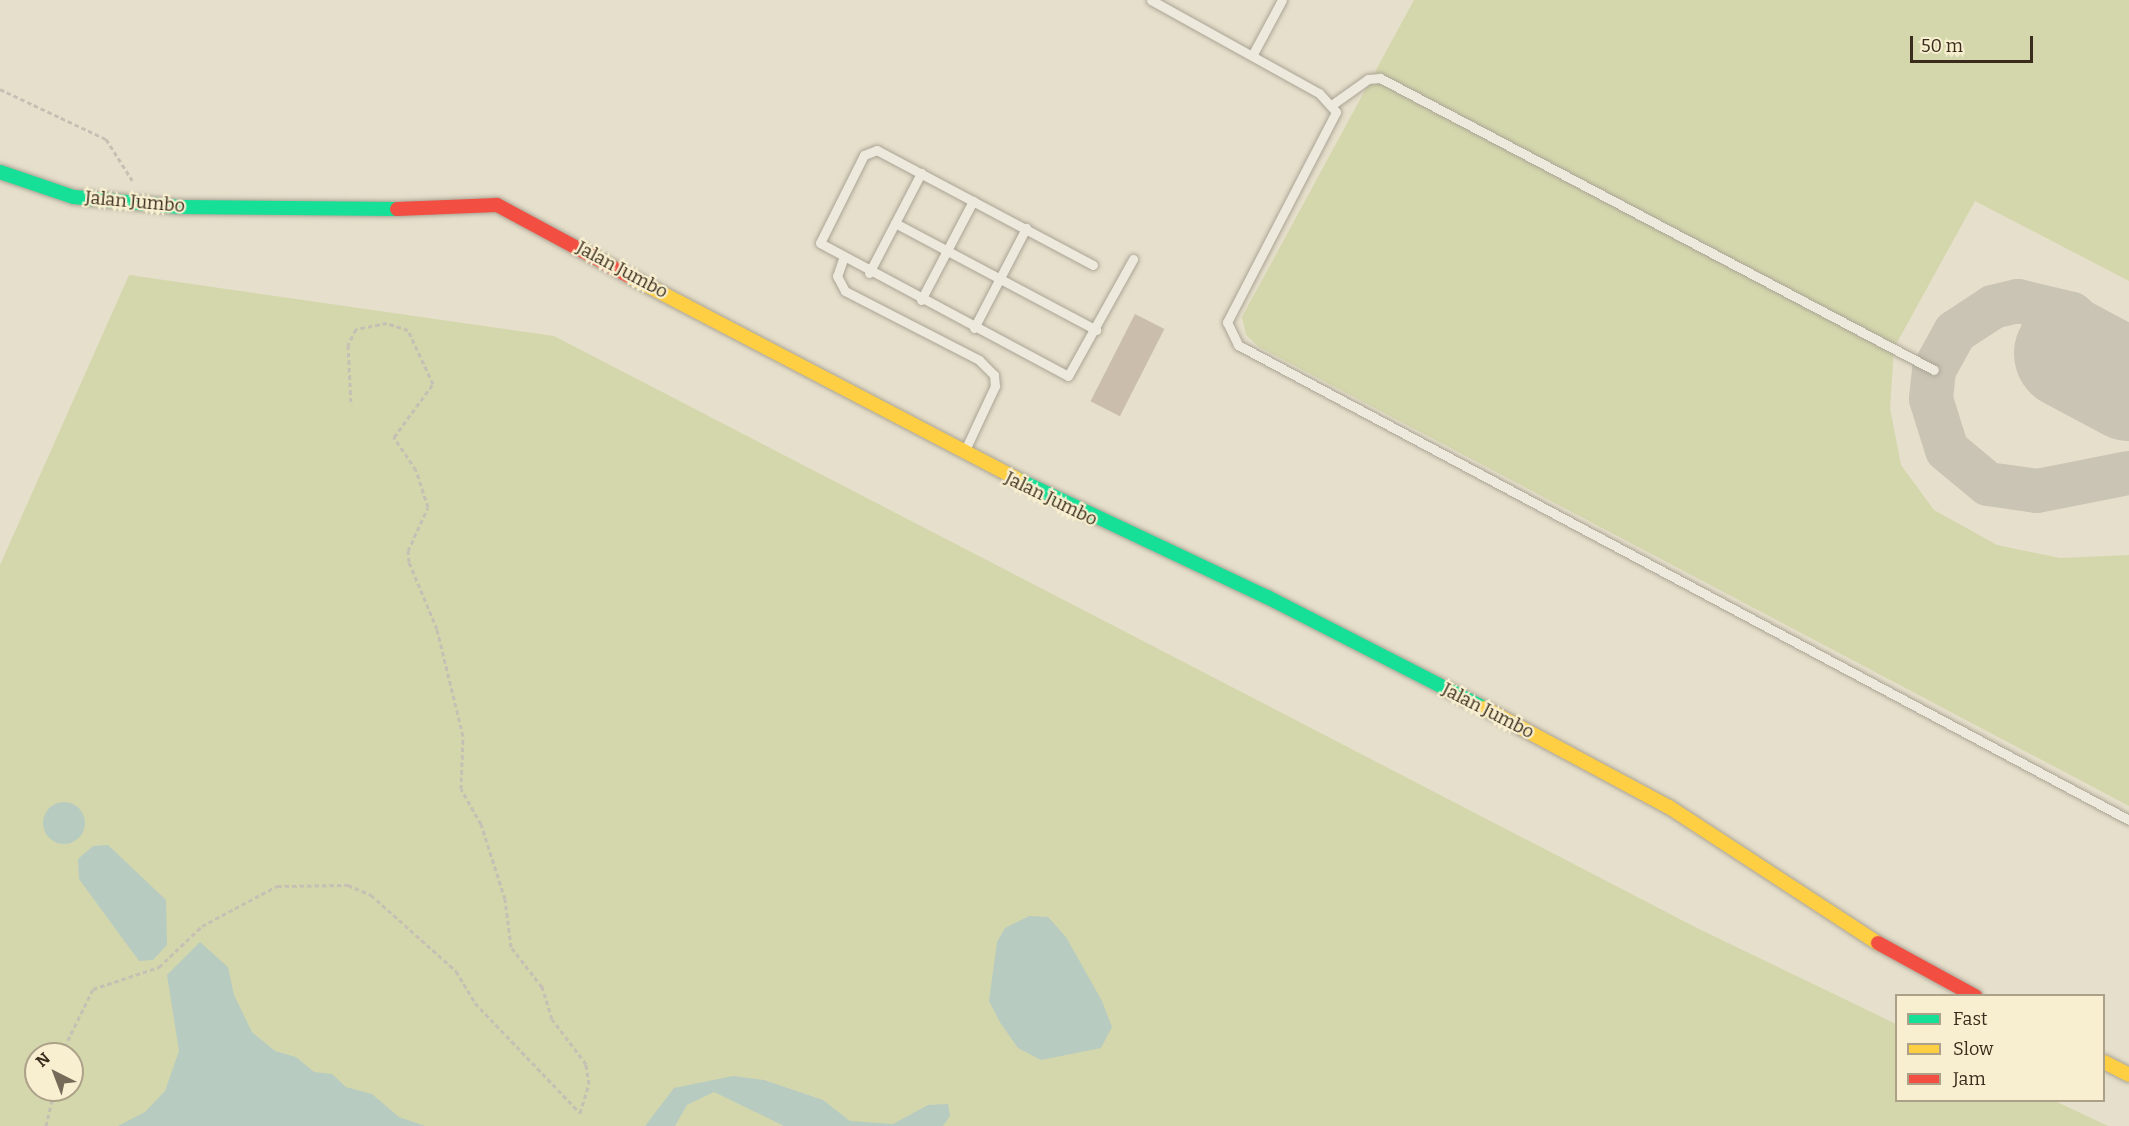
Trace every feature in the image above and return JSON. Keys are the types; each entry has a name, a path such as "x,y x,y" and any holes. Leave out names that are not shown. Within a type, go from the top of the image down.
{"main road":[{"name":"Jalan Jumbo","path":"0,154 74,197"},
{"name":"Jalan Jumbo","path":"0,172 74,197 307,212 497,205 963,455 1267,597 1580,757 1669,807 1863,936 1972,994"},
{"path":"2105,1063 2129,1075"}],"lane":[{"path":"1150,0 1254,54 1333,104"},
{"path":"1254,54 1282,0"},
{"path":"1333,104 1368,79 1380,78 1934,370"},
{"path":"1333,104 1332,122 1227,322 1238,345 2129,820"},
{"path":"1094,264 877,150 868,151 820,239 825,250 1068,376 1096,330 1133,259"},
{"path":"869,273 921,173"},
{"path":"921,300 973,201"},
{"path":"895,223 1096,330"},
{"path":"974,327 1026,228"},
{"path":"843,259 837,276 845,291 978,360 994,375 995,386 963,455"}],"path":[{"path":"0,89 106,139 145,201"},
{"path":"67,1042 93,989 159,967 202,926 277,886 348,885 371,895 456,971 475,1003 580,1113 590,1084 586,1064 552,1019 542,987 511,947 505,899 481,824 461,789 463,736 437,629 409,562 408,552 428,507 416,470 394,437 433,384 408,330 377,323 356,329 348,345 351,405"},
{"path":"46,1126 51,1102"}],"green space":[{"path":"1414,0 2129,0 2129,281 1975,201 1894,348 1890,408 1901,465 1934,510 1997,545 2060,558 2129,555 2129,806 1259,347 1246,335 1242,317"},
{"path":"129,275 554,336 1699,929 1895,1024 1895,1102 2057,1102 2108,1126 0,1126 0,565"}],"shaded area":[{"path":"64,802 79,808 85,823 79,838 64,844 49,838 43,823 49,808"},
{"path":"108,845 166,900 167,945 153,960 139,961 79,879 78,859 93,846"},
{"path":"1029,916 1048,917 1066,937 1102,1001 1112,1027 1101,1048 1041,1060 1018,1048 1001,1024 989,1001 997,942 1005,928"},
{"path":"200,942 228,967 234,995 252,1032 275,1051 296,1057 314,1072 332,1074 346,1087 372,1094 399,1117 425,1126 118,1126 145,1112 165,1091 179,1051 167,975"},
{"path":"733,1076 764,1080 823,1100 850,1121 893,1124 928,1105 948,1104 950,1116 943,1126 784,1126 714,1092 687,1105 675,1126 645,1126 674,1088"}],"building":[{"path":"1135,314 1164,329 1120,416 1091,401"}],"taxiway":[{"path":"2129,363 2072,314 2018,301 1993,307 1955,332 1934,370 1931,399 1947,450 1988,484 2037,491 2129,473"}],"runway":[{"path":"2069,353 2129,385"}],"traffic: fast":[{"path":"0,172 74,197 180,207 397,209"},
{"path":"1017,479 1267,597 1484,708"}],"traffic: slow":[{"path":"629,276 1017,479"},
{"path":"1484,708 1669,807 1878,943"},
{"path":"2105,1063 2129,1075"}],"traffic: jam":[{"path":"397,209 497,205 629,276"},
{"path":"1878,943 1971,994"}]}
